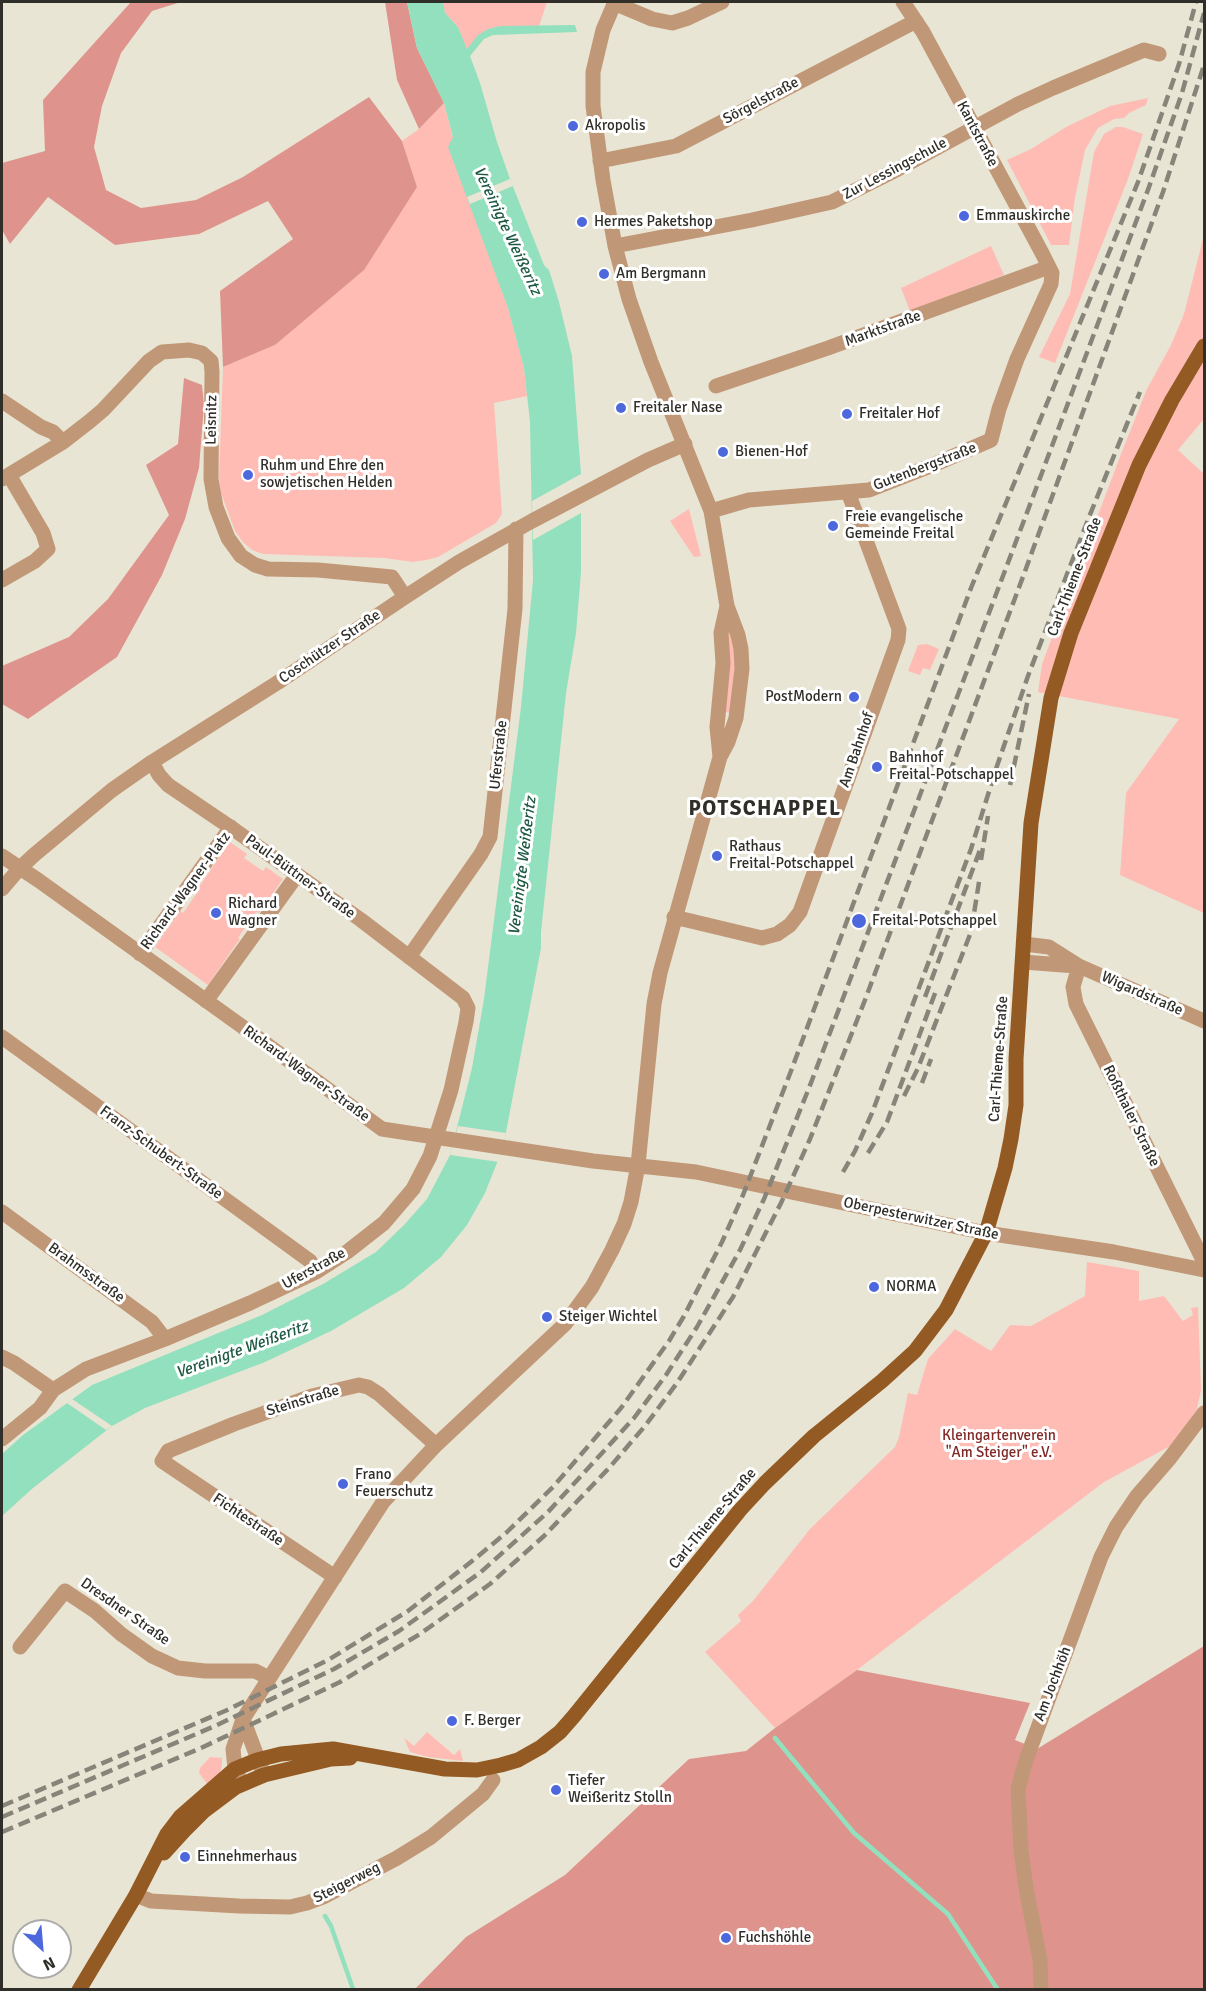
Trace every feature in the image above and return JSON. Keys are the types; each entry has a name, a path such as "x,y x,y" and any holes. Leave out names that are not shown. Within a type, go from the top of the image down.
{"main road":[{"name":"Carl-Thieme-Straße","path":"257,1760 280,1754 333,1749 445,1769 477,1770 518,1760 542,1747 560,1732 740,1510 814,1436 915,1351 946,1310 986,1233 1005,1168 1016,1105 1016,1059 1032,823 1051,698 1071,633 1138,465 1204,346"},
{"name":"Carl-Thieme-Straße","path":"264,1775 331,1759 370,1756"},
{"path":"79,1989 151,1869 167,1834 180,1817 236,1769 257,1760"},
{"path":"151,1869 184,1831 216,1800 242,1784 264,1775"}],"street":[{"path":"242,1784 236,1769 233,1749 243,1719 383,1502 436,1445 565,1324 592,1287 612,1250 624,1224 632,1198 638,1165 654,1004 660,973 720,757 736,718 742,669 738,635 727,606 711,511 628,299 615,246 600,161 593,106 593,72 603,30 619,4 652,20 672,23 722,2"},
{"name":"Kantstraße","path":"903,2 916,21 1049,267"},
{"name":"Sörgelstraße","path":"600,161 676,146 916,21"},
{"name":"Zur Lessingschule","path":"615,246 832,202 1018,104 1053,88 1144,51 1159,54"},
{"name":"Marktstraße","path":"716,386 828,348 1049,267"},
{"name":"Gutenbergstraße","path":"711,511 749,500 869,490 991,440 1017,358 1051,284 1052,273 1049,267"},
{"name":"Leisnitz","path":"63,442 103,410 149,361 162,352 189,350 202,353 211,361 212,372 211,479 216,507 228,538 241,556 255,565 268,569 318,570 392,578 405,597"},
{"path":"2,401 41,428 53,432 63,442 5,477 43,533 48,549 35,561 2,580"},
{"name":"Coschützer Straße","path":"2,889 19,869 63,829 111,790 405,597 459,562 532,520 656,456 685,444"},
{"name":"Am Bahnhof","path":"674,917 762,938 777,934 790,925 800,912 898,640 898,629 848,492"},
{"name":"Uferstraße","path":"409,957 481,854 490,837 515,609 516,529"},
{"name":"Paul-Büttner-Straße","path":"152,762 168,785 297,874 452,989"},
{"name":"Richard-Wagner-Platz","path":"140,954 231,827"},
{"name":"Richard-Wagner-Straße","path":"2,856 382,1129 593,1161 638,1165"},
{"path":"206,1001 297,874"},
{"name":"Wigardstraße","path":"1024,944 1049,947 1079,966 1204,1021"},
{"name":"Wigardstraße","path":"1023,962 1079,966"},
{"name":"Roßthaler Straße","path":"1079,966 1073,987 1076,1004 1204,1262"},
{"name":"Uferstraße","path":"8,1434 40,1408 53,1390 86,1369 165,1339 316,1272 347,1252 384,1223 413,1189 422,1174 451,1090 468,1008 463,998 452,989"},
{"name":"Franz-Schubert-Straße","path":"2,1037 310,1261 316,1272"},
{"name":"Oberpesterwitzer Straße","path":"638,1165 739,1180 986,1233 1114,1252 1204,1270"},
{"name":"Brahmsstraße","path":"2,1212 152,1322 165,1339"},
{"path":"2,1357 53,1390"},
{"name":"Steinstraße","path":"162,1461 168,1451 234,1424 312,1396 359,1385 368,1387 379,1394 436,1445"},
{"name":"Am Jochhöh","path":"1041,1989 1040,1960 1021,1850 1018,1789 1026,1760 1101,1557 1116,1527 1137,1496 1170,1458 1204,1413"},
{"name":"Fichtestraße","path":"162,1461 335,1577"},
{"name":"Dresdner Straße","path":"21,1647 65,1591 95,1611 121,1634 152,1656 178,1668 205,1671 255,1671 269,1678"},
{"path":"243,1719 264,1775"},
{"name":"Steigerweg","path":"136,1895 151,1901 239,1906 290,1907 307,1903 397,1858 431,1837 483,1794 493,1780"}],"green space":[{"path":"443,2 547,2 539,26 500,26 488,29 467,50 458,27 445,13"},
{"path":"1148,98 1146,105 1124,118 1114,119 1098,128 1085,150 1075,198 1069,245 1051,245 1007,160 1031,149 1066,127 1110,106"},
{"path":"444,103 470,204 508,308 524,368 527,396 494,403 502,514 496,523 438,557 413,562 384,558 263,554 252,550 235,531 221,493 219,478 223,367 275,345 417,187 402,141 419,129"},
{"path":"1116,127 1143,134 1128,179 1055,363 1039,357 1070,294 1094,152 1104,134"},
{"path":"1204,235 1204,419 1178,450 1204,474 1204,913 1120,875 1126,793 1179,719 1038,692 1042,664 1121,454 1147,389 1171,345 1184,314"},
{"path":"991,246 1004,275 910,311 901,288"},
{"path":"689,509 701,556 694,557 670,521"},
{"path":"728,633 731,633 737,651 732,713 725,712"},
{"path":"927,644 939,649 930,670 923,668 920,675 908,671 918,645"},
{"path":"230,842 247,854 244,858 263,871 266,867 283,879 259,913 256,912 208,985 155,947 180,911 183,913"},
{"name":"Kleingartenverein \"Am Steiger\" e.V.","path":"1087,1262 1139,1271 1139,1301 1164,1296 1183,1321 1193,1315 1191,1308 1198,1307 1201,1390 1197,1409 1189,1421 1172,1445 1104,1482 857,1670 775,1728 705,1652 741,1621 738,1615 753,1601 810,1529 895,1447 908,1393 917,1395 928,1359 955,1329 991,1351 1010,1325 1031,1326 1085,1296"},
{"path":"427,1732 454,1755 460,1749 463,1761 428,1757 410,1752 404,1738 414,1746"},
{"path":"210,1757 222,1758 222,1765 220,1773 208,1785 199,1773 200,1768"}],"shaded area":[{"path":"131,2 181,2 152,11 121,53 102,106 94,147 106,190 141,208 196,200 243,177 369,97 402,141 417,187 364,270 275,345 223,367 220,291 293,239 268,201 199,234 115,245 48,197 10,244 2,230 2,163 45,151 43,100"},
{"path":"385,2 407,2 417,48 444,103 419,129 397,80"},
{"path":"184,378 202,385 204,405 199,468 185,519 162,575 117,657 28,719 2,704 2,666 69,637 108,599 169,515 146,465 178,444"},
{"path":"1204,1646 1204,1989 414,1990 466,1937 565,1875 689,1759 746,1751 857,1670 1030,1703 1015,1740 1037,1749"}],"water":[{"name":"Vereinigte Weißeritz","path":"407,2 443,2 445,13 458,27 467,49 478,35 500,26 575,25 577,32 493,35 484,39 470,56 510,179 544,265 549,270 559,302 572,356 581,474 581,572 576,633 566,693 541,948 503,1148 485,1193 467,1225 441,1257 404,1288 331,1331 265,1362 145,1408 112,1426 33,1488 2,1516 2,1454 23,1435 92,1385 262,1315 323,1284 376,1252 427,1199 450,1155 472,1068 484,999 521,707 533,580 530,422 524,368 508,308 448,147 453,137 444,103 417,48"}],"pier":[{"path":"510,179 513,186 470,204 467,197"},
{"path":"581,474 581,513 533,540 532,501"},
{"path":"458,1126 506,1133 499,1162 450,1155"},
{"path":"72,1399 112,1426 106,1430 67,1403"}],"waterway":[{"path":"775,1738 854,1833 948,1914 998,1990"},
{"path":"325,1916 331,1926 353,1989"}],"railway":[{"path":"2,1806 225,1711 328,1660 408,1611 507,1532 553,1487 621,1408 669,1341 722,1242 743,1195 971,588 1138,182 1179,64 1196,2"},
{"path":"2,1817 215,1726 334,1669 399,1631 481,1572 548,1512 634,1418 666,1375 697,1327 740,1250 764,1199 809,1088 1149,187 1182,93 1204,13"},
{"path":"2,1832 201,1748 271,1715 340,1682 420,1634 490,1584 544,1536 609,1468 645,1426 677,1383 733,1297 781,1203 810,1139 865,1000 1024,574 1163,192 1204,65"},
{"path":"843,1172 872,1113 971,849 1028,676 1140,392"},
{"path":"1010,785 1029,694"},
{"path":"981,860 988,816"},
{"path":"925,997 980,850"},
{"path":"904,1096 918,1068 971,932 980,876"},
{"path":"868,1153 887,1122 937,988"},
{"path":"922,1083 931,1059"}],"place":[{"name":"Akropolis","path":"573,126"},
{"name":"Emmauskirche","path":"964,216"},
{"name":"Hermes Paketshop","path":"582,222"},
{"name":"Am Bergmann","path":"604,274"},
{"name":"Freitaler Nase","path":"621,408"},
{"name":"Freitaler Hof","path":"847,414"},
{"name":"Bienen-Hof","path":"723,452"},
{"name":"Ruhm und Ehre den sowjetischen Helden","path":"248,475"},
{"name":"Freie evangelische Gemeinde Freital","path":"833,526"},
{"name":"PostModern","path":"854,697"},
{"name":"Bahnhof Freital-Potschappel","path":"877,767"},
{"name":"Rathaus Freital-Potschappel","path":"717,856"},
{"name":"Richard Wagner","path":"216,913"},
{"name":"Freital-Potschappel","path":"859,921"},
{"name":"NORMA","path":"874,1287"},
{"name":"Steiger Wichtel","path":"547,1317"},
{"name":"Frano Feuerschutz","path":"343,1484"},
{"name":"F. Berger","path":"452,1721"},
{"name":"Tiefer Weißeritz Stolln","path":"556,1790"},
{"name":"Einnehmerhaus","path":"185,1857"},
{"name":"Fuchshöhle","path":"726,1938"}],"district":[{"name":"POTSCHAPPEL","path":"765,809"}]}
